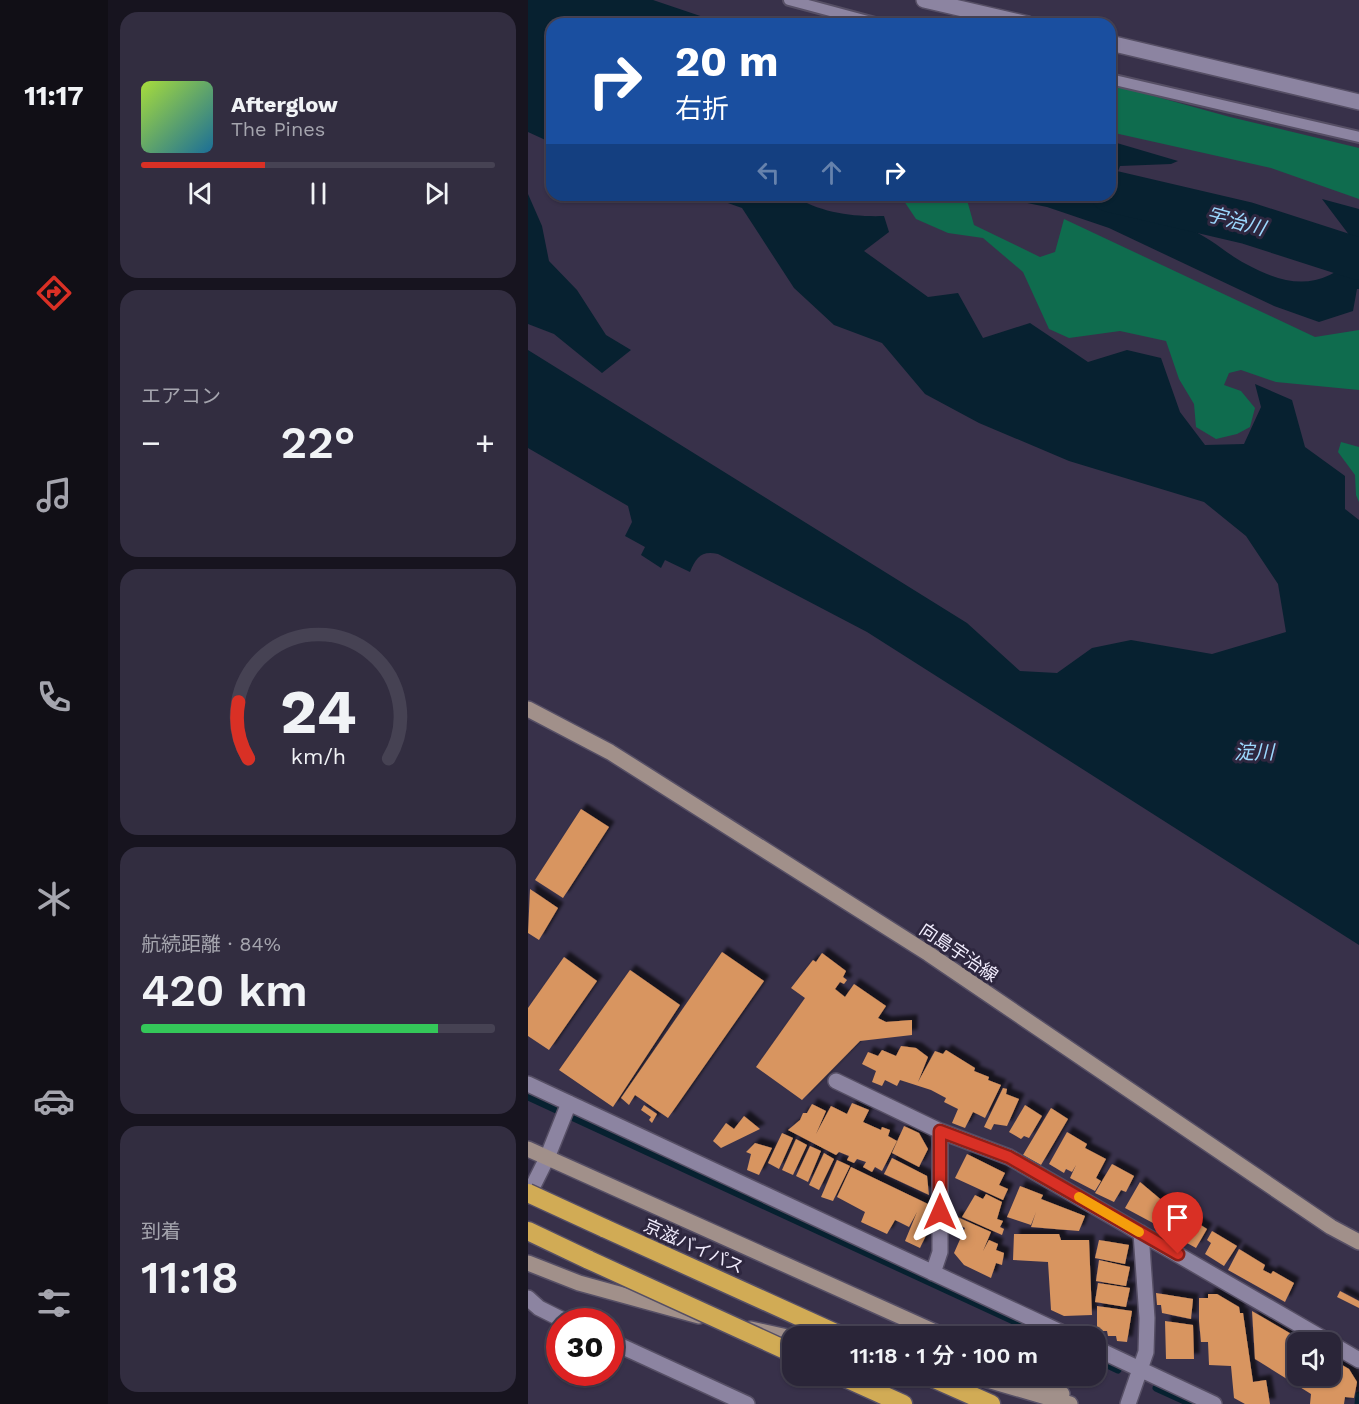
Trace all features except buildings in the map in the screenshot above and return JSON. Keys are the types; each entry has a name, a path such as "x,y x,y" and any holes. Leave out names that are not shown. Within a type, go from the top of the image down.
{"highway":[{"name":"京滋バイパス","path":"528,1194 820,1326"},
{"path":"528,1232 782,1348"},
{"path":"863,1386 903,1404"},
{"path":"950,1386 990,1404"}],"main road":[{"name":"向島宇治線","path":"528,710 610,752 929,954 1331,1227 1359,1242"},
{"path":"528,1149 922,1326"},
{"path":"528,1263 579,1283 675,1311 782,1336"},
{"path":"1008,1386 1070,1404"},
{"path":"1047,1386 1080,1404"}],"street":[{"path":"924,0 1002,18"},
{"path":"1116,44 1359,102"},
{"path":"836,1081 940,1131 1009,1157 1311,1332"},
{"path":"528,1084 1047,1326"},
{"path":"528,1194 547,1158 569,1104"},
{"path":"933,1273 940,1252 940,1131"},
{"path":"1128,1404 1146,1352 1147,1318 1142,1233"},
{"path":"528,1298 546,1312"},
{"path":"624,1347 747,1404"},
{"path":"1341,1349 1359,1360"},
{"path":"1106,1353 1214,1404"}],"lane":[{"path":"789,0 856,18"},
{"path":"1116,80 1359,137"}],"green space":[{"path":"1116,86 1230,117 1359,148 1359,199 1271,168 1116,133"},
{"path":"904,201 967,201 974,225 1040,257 1055,252 1064,219 1315,337 1359,330 1359,390 1276,382 1241,370 1229,373 1224,385 1241,391 1255,408 1250,427 1237,434 1216,439 1196,427 1194,404 1179,379 1166,341 1120,331 1069,338 1049,329 1023,272 983,238 948,233 916,219"},
{"path":"1341,442 1359,447 1359,502 1356,495 1355,475 1338,452"}],"water":[{"path":"528,0 653,0 706,18 546,18 546,140 528,132"},
{"path":"1116,143 1178,161 1171,164 1120,166 1117,174 1131,194 1144,206 1183,219 1186,228 1202,235 1238,260 1277,278 1305,282 1318,279 1332,274 1359,254 1359,289 1357,289 1353,311 1319,322 1274,306 1109,228 1047,207 1017,201 1116,201"},
{"path":"528,194 542,226 549,261 577,290 606,335 631,350 602,373 554,334 528,324"},
{"path":"1322,199 1359,209 1359,248"},
{"name":"淀川","path":"722,201 803,201 837,213 884,216 889,232 864,251 928,297 958,293 983,338 1030,323 1088,362 1127,350 1161,358 1180,412 1205,445 1244,444 1261,407 1255,384 1292,400 1305,447 1345,476 1345,509 1359,520 1359,945 867,632 718,554 708,553 700,556 690,572 665,560 661,568 641,555 645,547 625,536 632,522 628,506 528,448 528,350 967,623 1020,671 1057,673 1092,648 1131,640 1212,654 1286,632 1278,584 1246,536 1204,502 1069,461 979,423 925,394 882,343 834,325 794,288 742,208"}],"waterway":[{"name":"宇治川","path":"1116,192 1247,223 1359,259"},
{"path":"528,1097 1024,1326"},
{"path":"1106,1364 1118,1370"},
{"path":"1156,1388 1191,1404"},
{"path":"1358,1404 1359,1395"}],"slow traffic":[{"path":"1079,1197 1139,1232"}],"route":[{"path":"940,1212 940,1131 1009,1157 1178,1254"}]}
